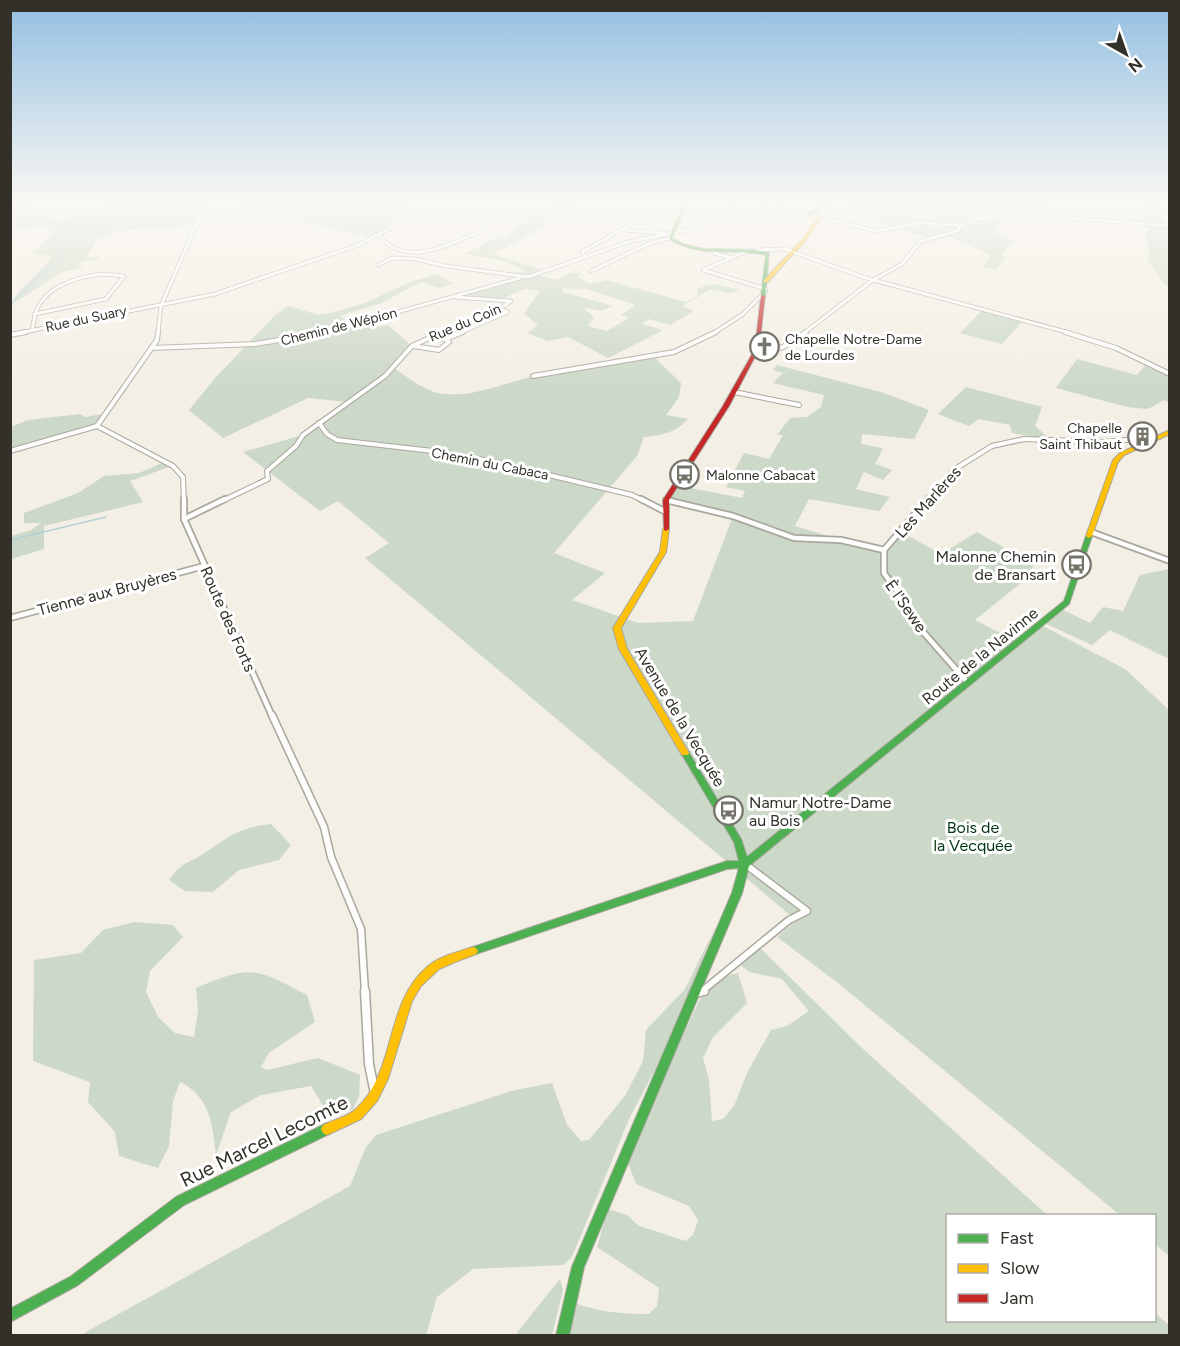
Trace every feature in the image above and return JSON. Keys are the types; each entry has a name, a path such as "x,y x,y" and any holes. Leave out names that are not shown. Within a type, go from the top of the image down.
{"main road":[{"name":"Avenue de la Vecquée","path":"746,864 731,828 618,638 617,628 667,542 664,512 666,500 734,392 760,342 767,265"},
{"path":"766,287 784,265"},
{"name":"Route de la Navinne","path":"746,864 1067,602 1115,461 1170,432"},
{"path":"562,1335 578,1267 620,1163 738,893 746,864"},
{"name":"Rue Marcel Lecomte","path":"10,1316 74,1281 180,1201 350,1119 368,1106 391,1064 409,998 429,970 450,959 727,866 746,864"}],"street":[{"path":"10,451 97,426 152,348 159,334 161,306 179,265"},
{"name":"Rue du Suary","path":"10,335 215,294 303,265"},
{"path":"448,265 522,278"},
{"name":"Chemin de Wépion","path":"152,348 253,345 291,340 538,275 563,265"},
{"path":"591,271 604,265"},
{"path":"533,376 674,352 708,337 743,314 766,287 703,270 714,265"},
{"path":"830,265 873,280 1129,352 1170,374"},
{"path":"755,353 783,347 795,340 873,280 901,265"},
{"path":"32,331 33,314 45,295 69,280 89,275 120,274 124,276 111,296 106,299 33,314"},
{"name":"Rue du Coin","path":"319,423 385,376 412,346 464,321 499,309 511,301 454,297"},
{"path":"432,337 446,339 507,312 499,309"},
{"path":"412,346 439,350 448,342 446,339"},
{"path":"734,392 799,405"},
{"path":"184,519 268,479 267,471 271,466 298,446 303,435 319,423"},
{"name":"Chemin du Cabaca","path":"319,423 327,434 337,440 441,452 483,460 622,492 640,498 664,512"},
{"name":"Route des Forts","path":"97,426 180,471 183,477 184,519 324,827 331,857 361,929 369,1064 375,1096"},
{"name":"Les Marlères","path":"666,500 733,516 794,538 841,540 884,550 955,469 992,446 1024,439 1105,442 1159,437"},
{"path":"1091,532 1170,561"},
{"name":"È l'Sewe","path":"884,550 884,573 902,598 910,617 936,650 968,683"},
{"name":"Tienne aux Bruyères","path":"10,618 204,566"},
{"path":"693,994 702,992 789,920 807,911 746,864"}],"green space":[{"path":"45,265 80,265 84,267 60,273 11,305 24,286"},
{"path":"513,265 527,265 537,268 542,273 539,275 555,280 570,273 581,273 578,277 589,284 607,280 686,302 697,296 698,288 716,284 740,290 729,293 711,289 682,306 694,311 670,325 649,319 642,324 663,330 608,358 568,337 548,341 527,333 538,325 524,313 540,291 525,289 501,299 454,297 521,277 507,275 525,271","holes":["562,288 586,289 636,305 621,315 629,318 607,331 588,326 594,317 582,307 602,311 613,306 563,292"]},
{"path":"984,265 1000,265 995,270 982,267"},
{"path":"1151,265 1169,265 1169,286 1165,285"},
{"name":"Bois de la Vecquée","path":"437,274 454,284 438,288 421,282 381,303 339,316 351,323 363,326 388,325 413,347 392,367 431,391 445,394 468,393 550,373 654,357 681,383 679,397 666,415 688,419 679,427 668,432 644,437 637,456 554,553 605,573 572,600 638,623 693,621 733,516 666,500 675,485 742,498 745,491 726,487 744,453 769,459 783,435 777,435 790,418 807,417 821,407 824,395 773,383 783,373 773,370 777,365 881,392 929,410 914,439 862,434 861,444 883,448 875,464 892,470 883,480 864,472 856,489 890,497 879,511 809,499 795,526 884,550 901,532 941,554 977,532 1034,565 1022,582 975,620 1017,642 1039,624 1125,669 1169,710 1169,1256 1156,1245 1156,1214 1119,1214 838,983 777,937 796,920 365,558 389,543 338,501 320,511 243,452 303,435 348,402 308,398 223,438 189,410 217,376 276,314 288,306 319,315 331,313 365,303 410,282"},
{"path":"982,310 1023,321 1002,344 960,333"},
{"path":"1077,359 1137,375 1147,363 1169,374 1169,402 1164,400 1148,409 1127,407 1056,388"},
{"path":"966,387 1042,407 1035,426 1051,440 1012,433 1010,425 979,419 969,426 938,414"},
{"path":"80,414 85,417 103,414 93,425 11,449 11,427 28,420"},
{"path":"162,463 169,467 130,481 143,502 44,526 44,549 11,559 11,536 31,530 41,523 24,523 24,513 78,493 104,476 139,473"},
{"path":"1169,569 1169,659 1110,630 1092,645 1042,622 1059,608 1090,623 1103,607 1123,611 1140,575"},
{"path":"271,824 291,845 279,860 239,870 213,892 185,891 169,880 182,866 232,835"},
{"path":"134,922 173,925 183,937 150,971 146,992 158,1017 175,1033 194,1037 198,1010 196,988 230,975 242,973 253,972 276,979 307,995 315,1022 269,1053 261,1067 267,1070 318,1058 360,1075 359,1097 353,1109 330,1117 311,1086 261,1095 231,1112 216,1155 211,1123 204,1104 198,1095 180,1082 173,1101 169,1146 158,1168 119,1156 115,1132 88,1102 90,1082 33,1061 34,960 81,953 103,930"},
{"path":"715,928 667,1047 629,1119 572,1257 563,1265 473,1269 437,1297 426,1335 79,1336 350,1186 366,1147 376,1135 515,1090 552,1083 567,1125 581,1141 589,1140 625,1096 643,1061 646,1030 685,989"},
{"path":"756,944 862,1048 1046,1214 946,1214 946,1322 1156,1322 1156,1314 1170,1326 1169,1336 565,1336 572,1302 600,1310 629,1314 649,1314 657,1306 659,1288 597,1247 608,1209 627,1215 639,1226 686,1241 693,1235 698,1220 689,1206 636,1184 628,1163 638,1131 699,1001 720,979 738,973 747,1003 713,1037 703,1058 709,1080 712,1121 723,1119 734,1106 747,1073 771,1030 787,1026 809,1011 782,979 749,972 738,963"},
{"path":"560,1279 563,1290 552,1335 515,1335"}],"waterway":[{"path":"10,305 43,272 54,265"},
{"path":"10,540 106,517"}],"traffic: fast":[{"path":"763,296 767,265"},
{"path":"745,864 1067,602 1089,536"},
{"path":"562,1336 578,1267 737,893 745,864 738,841 685,753"},
{"path":"473,951 727,865 745,864"},
{"path":"10,1316 74,1281 180,1201 327,1129"}],"traffic: slow":[{"path":"766,281 781,265"},
{"path":"1089,536 1115,461 1122,454 1170,432"},
{"path":"666,529 663,552 617,628 623,649 685,753"},
{"path":"327,1129 360,1113 373,1097 383,1079 401,1018 417,983 436,966 473,951"}],"traffic: jam":[{"path":"666,529 666,500 726,406 757,349 763,296"}],"place":[{"name":"Chapelle Notre-Dame de Lourdes","path":"764,347"},
{"name":"Chapelle Saint Thibaut","path":"1143,436"},
{"name":"Malonne Cabacat","path":"685,475"},
{"name":"Malonne Chemin de Bransart","path":"1077,565"},
{"name":"Namur Notre-Dame au Bois","path":"728,811"}]}
